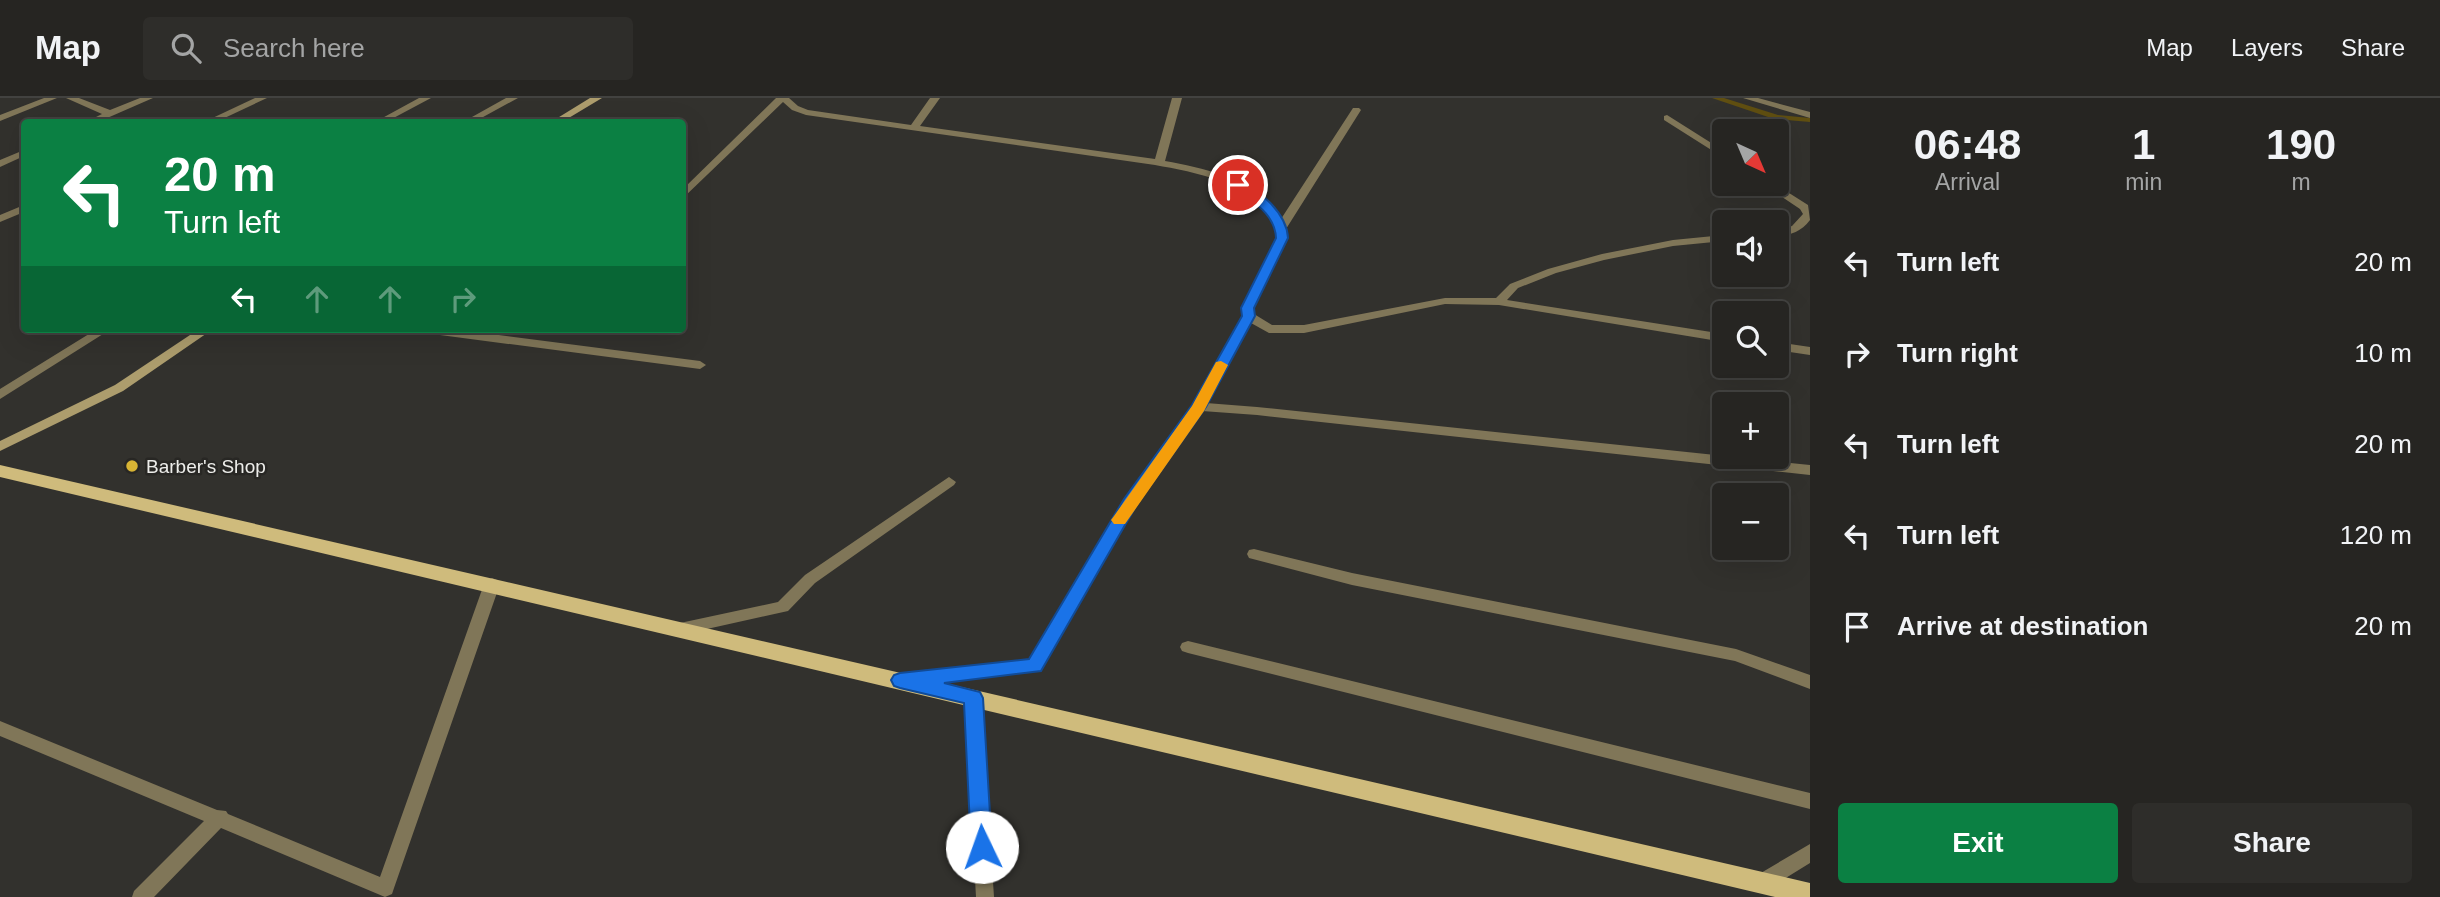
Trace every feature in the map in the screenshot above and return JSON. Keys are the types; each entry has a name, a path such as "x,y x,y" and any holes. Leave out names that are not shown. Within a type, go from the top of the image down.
{"main road":[{"path":"0,471 1810,894"}],"street":[{"path":"0,118 52,98"},
{"path":"71,98 111,114"},
{"path":"98,119 148,98"},
{"path":"216,119 261,98"},
{"path":"386,119 426,98"},
{"path":"474,119 513,98"},
{"path":"560,119 597,98"},
{"path":"686,192 783,98 795,108 806,112 1159,163 1221,178 1251,192 1282,227"},
{"path":"914,128 935,98"},
{"path":"1159,163 1177,98"},
{"path":"1748,98 1810,115"},
{"path":"900,680 1035,666 1130,503 1198,407 1248,316 1247,308 1282,238 1282,227 1356,110"},
{"path":"1667,118 1712,147"},
{"path":"0,164 21,154"},
{"path":"1787,196 1804,207 1808,214 1804,223 1789,232"},
{"path":"0,219 21,209"},
{"path":"1499,302 1514,286 1552,271 1602,257 1673,243 1712,239"},
{"path":"1248,316 1269,329 1304,329 1445,301 1499,302 1712,336"},
{"path":"0,395 99,333"},
{"path":"0,446 118,388 201,333"},
{"path":"456,333 700,365"},
{"path":"1789,348 1810,351"},
{"path":"1198,407 1810,470"},
{"path":"680,629 783,607 810,579 949,482"},
{"path":"1254,554 1352,579 1736,655 1810,682"},
{"path":"0,728 220,817 382,893 492,584"},
{"path":"1188,647 1810,801"},
{"path":"973,698 985,897"},
{"path":"141,897 220,817"},
{"path":"1761,883 1810,853"}],"waterway":[{"path":"1716,98 1777,117 1810,120"}],"slow traffic":[{"path":"1120,520 1198,407 1221,365"}],"place":[{"name":"Barber's Shop","path":"132,466"}],"route":[{"path":"982,847 973,698 900,680 1035,666 1130,503 1198,407 1248,316 1247,308 1282,238 1282,227 1270,211 1251,192 1238,185"}]}
